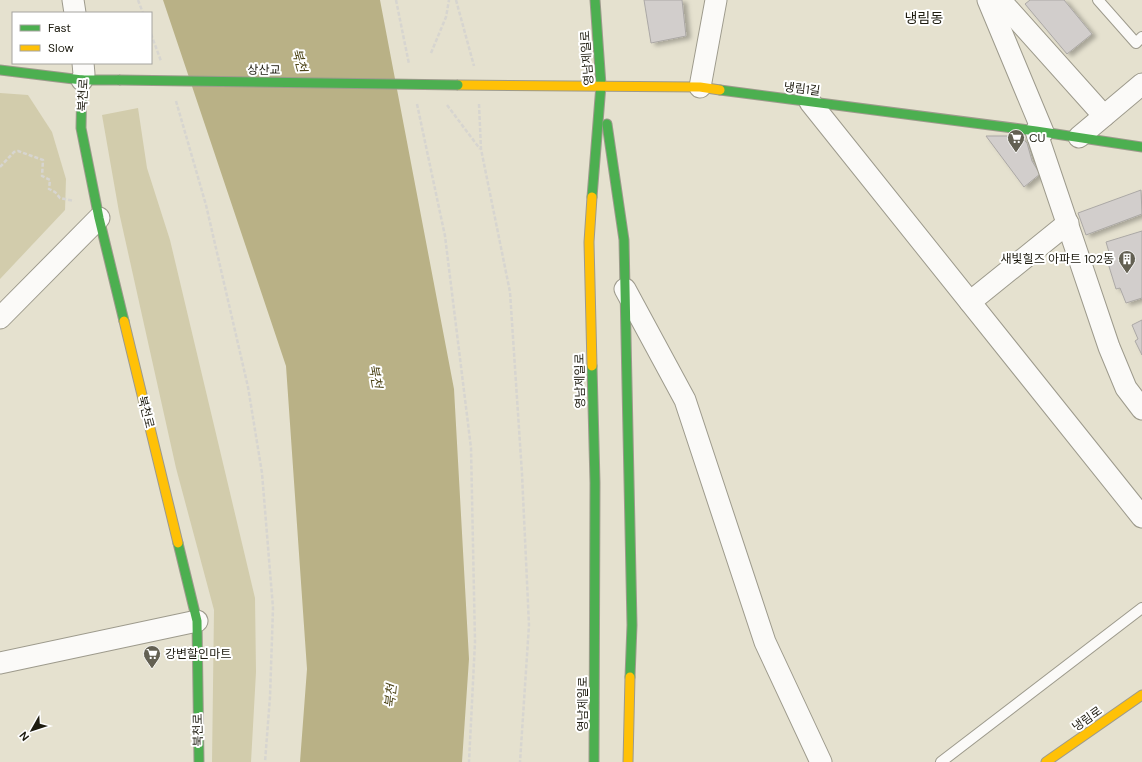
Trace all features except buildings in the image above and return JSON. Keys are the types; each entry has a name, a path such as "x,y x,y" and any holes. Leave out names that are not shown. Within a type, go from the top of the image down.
{"street":[{"path":"72,0 75,12"},
{"name":"영남제일로","path":"594,762 594,483 589,242 602,86 595,0"},
{"path":"700,87 716,0"},
{"path":"998,0 1104,116"},
{"path":"998,0 1108,347 1126,388 1142,409"},
{"name":"상산교","path":"0,70 83,71 119,80 458,85"},
{"name":"북천로","path":"83,71 81,128 93,225 197,621 199,762"},
{"path":"1079,137 1142,84"},
{"name":"냉림1길","path":"458,85 700,87 1040,131 1142,147"},
{"path":"602,86 624,240 632,625 628,762"},
{"path":"810,102 1142,517"},
{"path":"970,302 1068,223"},
{"path":"0,318 93,225"},
{"path":"625,289 685,400 765,642 821,762"},
{"path":"0,663 197,621"},
{"name":"냉림로","path":"1046,762 1142,695"}],"lane":[{"path":"1098,0 1136,43 1142,37"},
{"path":"940,762 1142,608"}],"path":[{"path":"138,0 143,12"},
{"path":"396,0 410,66"},
{"path":"432,53 446,17 449,0"},
{"path":"456,0 479,84 481,149 510,292 529,625 520,762"},
{"path":"152,37 162,64"},
{"path":"173,94 206,204 248,387 262,473 273,608 270,697 265,762"},
{"path":"416,97 445,236 471,448 475,642 470,762"},
{"path":"443,98 481,149"},
{"path":"0,167 14,152 18,151 43,160 42,176 50,180 49,189 55,192 60,198 74,201 76,218 93,225"}],"shaded area":[{"path":"0,93 28,95 52,132 66,179 65,210 0,279"},
{"path":"138,108 147,168 170,240 255,598 256,672 251,762 212,762 214,610 176,468 119,212 102,115"}],"water":[{"name":"북천","path":"163,0 380,0 454,389 469,659 462,762 300,762 307,669 286,366"}],"traffic: fast":[{"path":"592,197 601,85 595,0"},
{"path":"0,70 82,80 119,80"},
{"path":"82,80 81,128 99,218 124,321"},
{"path":"119,80 458,85"},
{"path":"720,90 1036,131 1142,147"},
{"path":"607,124 624,240 632,625 630,677"},
{"path":"592,366 595,483 594,762"},
{"path":"178,543 197,621 199,762"}],"traffic: slow":[{"path":"458,85 700,87 720,90"},
{"path":"592,197 589,242 592,366"},
{"path":"124,321 178,543"},
{"path":"628,762 630,677"},
{"path":"1046,762 1142,695"}],"place":[{"name":"CU","path":"1016,153"},
{"name":"새빛힐즈 아파트 102동","path":"1127,274"},
{"name":"강변할인마트","path":"152,669"}],"district":[{"name":"냉림동","path":"924,18"}]}
